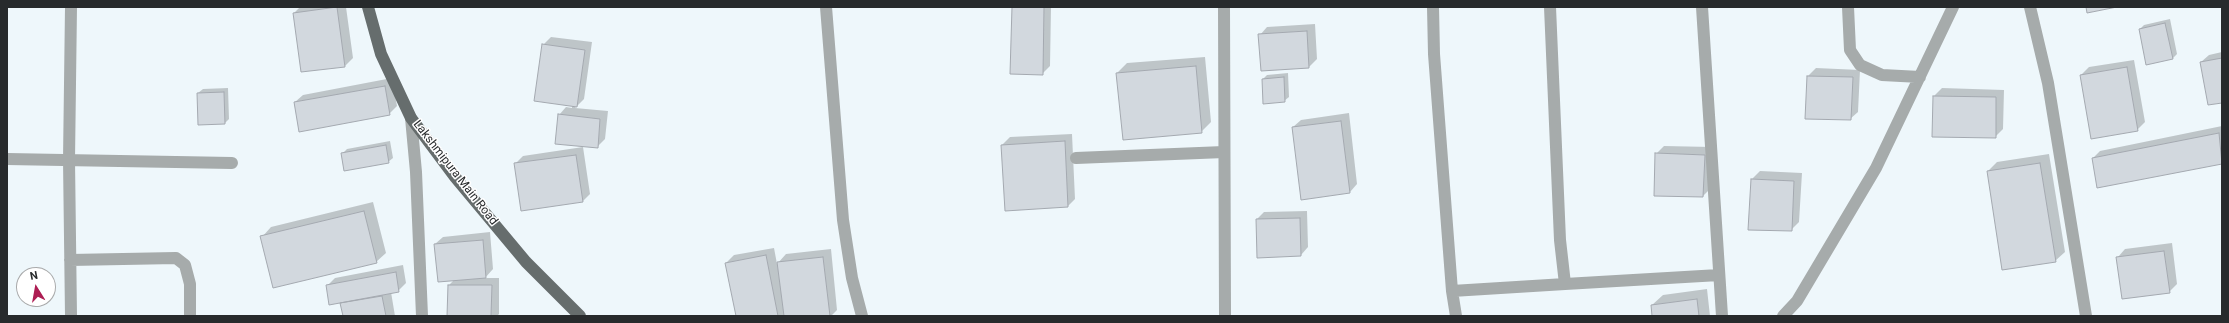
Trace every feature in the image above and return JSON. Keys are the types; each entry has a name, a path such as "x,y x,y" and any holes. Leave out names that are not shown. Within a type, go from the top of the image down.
{"main road":[{"name":"Lakshmipura Main Road","path":"368,7 381,54 411,118 455,177 526,262 580,316"}],"street":[{"path":"71,7 69,160 71,316"},
{"path":"826,7 843,220 852,278 862,316"},
{"path":"1224,7 1225,316"},
{"path":"1433,7 1434,54 1452,291 1456,316"},
{"path":"1550,7 1560,233 1565,284"},
{"path":"1702,7 1722,316"},
{"path":"1848,7 1850,50 1860,65 1882,75 1920,77"},
{"path":"1784,316 1797,301 1876,168 1953,7"},
{"path":"2030,7 2048,83 2086,316"},
{"path":"411,118 416,172 422,316"},
{"path":"1076,158 1224,152"},
{"path":"7,158 232,163"},
{"path":"70,260 176,258 185,265 190,284 190,316"},
{"path":"1452,291 1720,275"}],"building":[{"path":"337,7 345,67 301,72 293,13"},
{"path":"1012,7 1044,7 1043,75 1010,74"},
{"path":"2086,7 2117,7 2087,13"},
{"path":"2165,23 2173,59 2146,65 2139,29"},
{"path":"1307,31 1309,68 1261,71 1258,34"},
{"path":"542,44 585,50 577,107 534,101"},
{"path":"2222,58 2222,103 2208,105 2200,62"},
{"path":"1196,66 1202,133 1123,140 1116,73"},
{"path":"2127,67 2138,131 2091,139 2080,75"},
{"path":"1807,76 1853,77 1851,120 1805,119"},
{"path":"1284,77 1285,102 1263,104 1262,79"},
{"path":"385,86 390,115 299,132 294,102"},
{"path":"224,92 225,124 198,125 197,93"},
{"path":"1933,96 1996,97 1996,138 1932,137"},
{"path":"558,114 600,119 598,148 555,144"},
{"path":"1341,121 1350,193 1301,200 1292,127"},
{"path":"2219,133 2222,164 2097,188 2092,158"},
{"path":"1065,141 1068,207 1005,211 1001,145"},
{"path":"386,145 389,163 344,171 341,153"},
{"path":"1655,153 1705,155 1703,197 1654,196"},
{"path":"576,155 583,202 521,211 514,163"},
{"path":"2040,163 2056,262 2002,270 1987,171"},
{"path":"1751,179 1794,181 1792,231 1748,230"},
{"path":"364,211 377,263 273,288 260,236"},
{"path":"1300,218 1301,256 1257,258 1256,219"},
{"path":"483,240 486,278 438,282 434,244"},
{"path":"2164,251 2170,293 2122,299 2116,257"},
{"path":"766,255 778,316 736,316 725,263"},
{"path":"823,257 830,316 784,316 777,262"},
{"path":"396,272 399,292 329,305 326,285"},
{"path":"448,285 492,285 491,316 447,316"},
{"path":"382,296 386,316 343,316 340,303"},
{"path":"1697,299 1699,316 1652,316 1651,305"}]}
